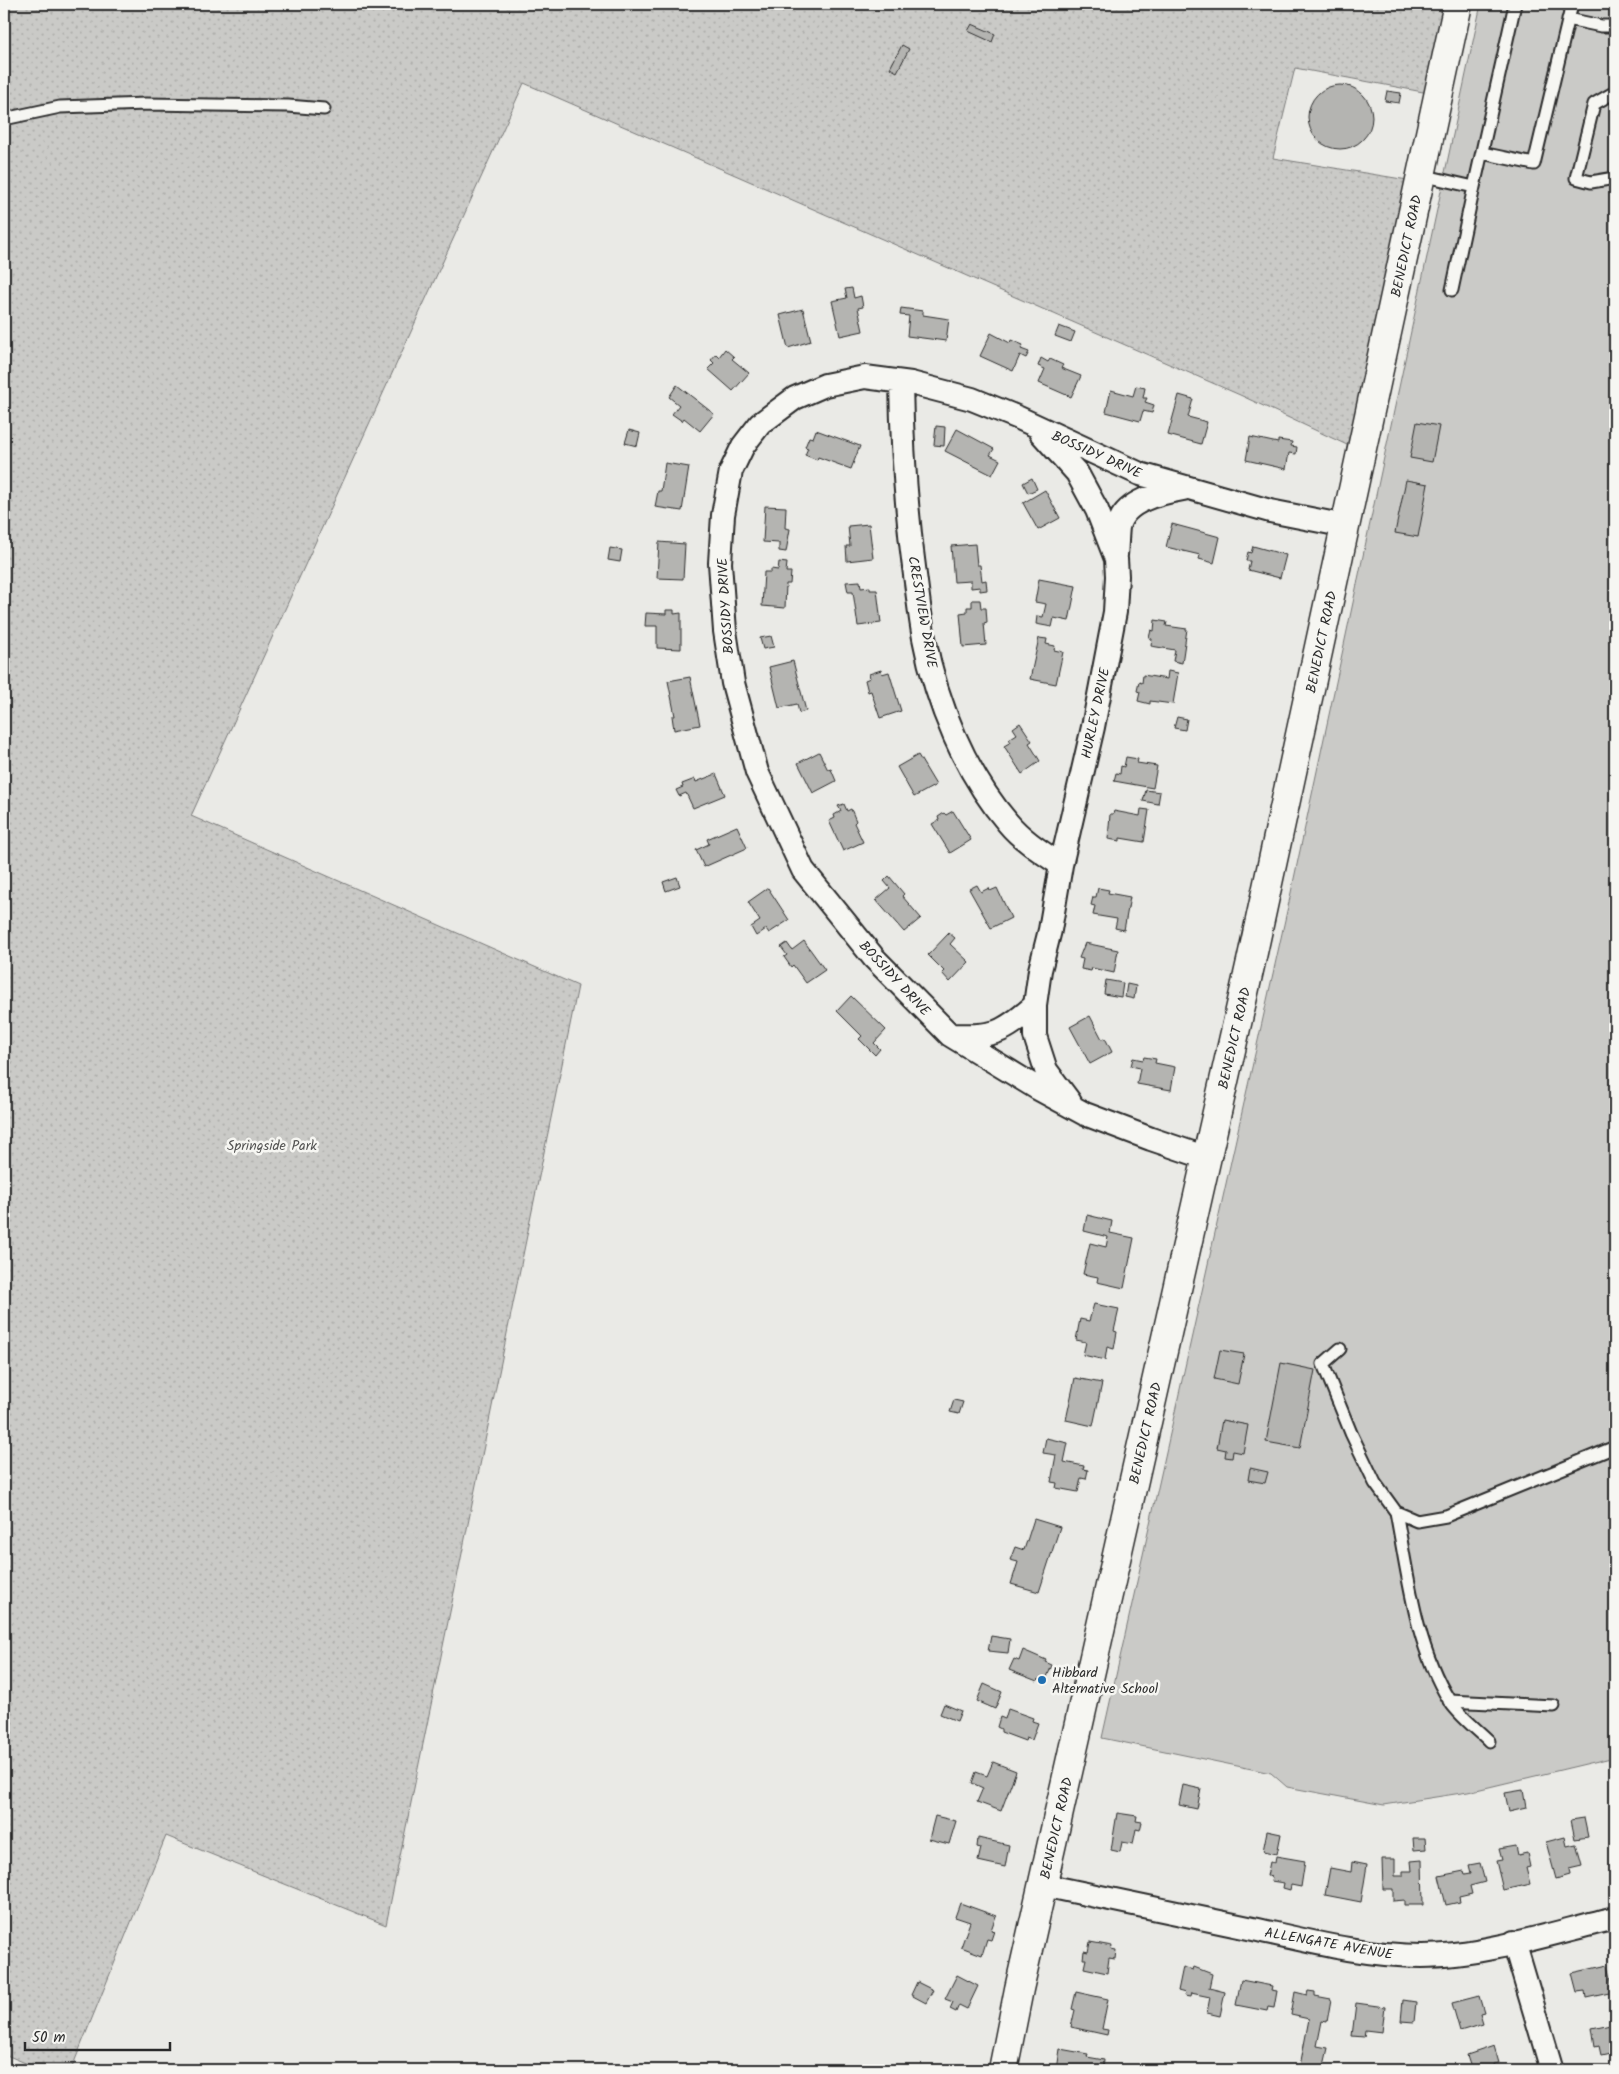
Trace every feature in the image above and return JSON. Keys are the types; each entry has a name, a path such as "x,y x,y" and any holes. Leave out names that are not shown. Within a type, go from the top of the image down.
{"street":[{"name":"BENEDICT ROAD","path":"1003,2070 1207,1158 1346,526 1458,4"},
{"name":"BOSSIDY DRIVE","path":"1207,1158 1151,1139 1073,1107 1037,1088 950,1035 874,958 803,870 757,772 733,684 725,631 720,563 724,515 731,471 743,446 760,424 794,398 825,385 865,377 901,382 972,399 1034,425 1140,474 1270,511 1346,526"},
{"name":"CRESTVIEW DRIVE","path":"901,382 902,457 909,527 924,639 940,702 971,770 1008,823 1037,848 1061,865"},
{"name":"HURLEY DRIVE","path":"1034,425 1077,473 1097,510 1116,559"},
{"name":"HURLEY DRIVE","path":"1061,865 1094,727 1115,612 1119,525 1127,510 1154,495 1188,488"},
{"path":"1061,865 1050,930 1040,970 1035,1005 1035,1036 1046,1070 1073,1107"},
{"path":"950,1035 981,1037 998,1032 1016,1022 1035,1005"},
{"name":"ALLENGATE AVENUE","path":"1043,1885 1328,1945 1383,1954 1422,1956 1452,1954 1514,1942 1615,1918"},
{"path":"1514,1942 1552,2070"}],"lane":[{"path":"1452,290 1515,4"},
{"path":"1482,153 1534,164 1572,4"},
{"path":"1568,19 1601,26 1615,26"},
{"path":"1615,92 1594,104 1576,178 1591,182 1615,178"},
{"path":"4,119 60,107 136,105 288,106 324,109"},
{"path":"1422,176 1474,187"},
{"path":"1340,1349 1323,1364 1351,1433 1375,1484 1396,1512 1416,1613 1430,1662 1449,1701 1489,1741"},
{"path":"1396,1512 1416,1520 1446,1516 1615,1447"},
{"path":"1449,1701 1554,1706"}],"green space":[{"name":"Springside Park","path":"4,4 1458,4 1439,95 1295,68 1273,158 1420,182 1362,452 1240,395 524,83 191,816 578,986 386,1925 166,1836 71,2070 42,2070 4,2054"},
{"path":"1481,4 1615,4 1615,1757 1468,1792 1384,1805 1287,1787 1271,1773 1102,1738 1289,902"}],"building":[{"path":"972,24 995,34 992,42 968,31"},
{"path":"902,45 909,49 897,72 890,68"},
{"path":"1334,85 1346,85 1363,94 1370,105 1372,117 1370,129 1363,140 1346,149 1334,149 1322,144 1313,135 1308,123 1308,111 1313,99 1322,90"},
{"path":"1387,91 1401,93 1399,103 1385,101"},
{"path":"852,288 854,298 861,296 863,307 858,308 863,331 840,336 832,301 847,298 845,289"},
{"path":"901,308 923,311 923,315 949,319 946,341 907,336 909,316 900,315"},
{"path":"803,309 811,341 788,348 780,315"},
{"path":"1059,326 1075,332 1071,342 1055,336"},
{"path":"991,333 1010,343 1011,340 1023,345 1021,349 1029,352 1026,358 1020,355 1013,371 980,356"},
{"path":"725,349 734,357 732,359 749,373 733,391 708,369 714,363 711,360 716,354 719,357"},
{"path":"1041,358 1048,362 1050,359 1063,365 1061,368 1081,376 1071,397 1039,383 1045,369 1038,366"},
{"path":"677,385 714,414 700,431 684,418 682,421 672,414 679,405 669,397"},
{"path":"1136,386 1145,388 1143,398 1147,398 1145,402 1154,405 1152,413 1143,411 1140,421 1106,412 1111,390 1133,396"},
{"path":"1179,395 1193,399 1188,417 1207,422 1201,444 1168,435"},
{"path":"1417,422 1439,426 1432,462 1410,458"},
{"path":"936,426 945,427 944,446 934,445"},
{"path":"957,429 994,449 990,455 1000,460 992,475 945,451"},
{"path":"629,430 640,433 637,446 625,443"},
{"path":"816,430 860,446 851,469 818,457 817,460 805,455 808,448 805,447 809,437 813,438"},
{"path":"1250,437 1278,443 1278,440 1292,442 1291,446 1297,447 1296,454 1289,453 1286,469 1246,460"},
{"path":"665,463 689,467 682,511 655,507 658,491 661,491"},
{"path":"1032,478 1037,489 1028,493 1023,483"},
{"path":"1406,480 1428,484 1418,537 1395,533"},
{"path":"1045,490 1060,518 1038,530 1023,503"},
{"path":"765,506 786,507 785,528 790,529 786,552 779,551 779,543 763,542"},
{"path":"869,524 873,558 847,561 846,546 850,546 848,526"},
{"path":"1172,524 1220,537 1214,563 1199,559 1200,555 1166,547"},
{"path":"659,542 685,544 683,579 657,578"},
{"path":"975,544 977,565 980,565 982,581 986,580 987,590 980,591 980,587 971,588 971,581 954,582 951,546"},
{"path":"1253,546 1286,555 1280,578 1248,570 1250,561 1246,561 1248,552 1251,553"},
{"path":"610,548 622,550 620,562 608,560"},
{"path":"779,562 787,563 786,572 791,572 790,584 786,584 785,608 762,606 764,572 771,572 771,569 778,570"},
{"path":"1039,579 1076,586 1069,621 1054,618 1052,627 1036,624 1037,616 1043,617 1046,604 1035,602"},
{"path":"860,581 861,588 870,587 870,590 877,590 881,623 858,626 853,592 848,592 846,582"},
{"path":"972,600 980,600 981,608 986,608 987,622 984,623 986,645 963,647 960,613 967,612 967,607 972,607"},
{"path":"666,610 674,610 674,614 681,613 681,649 657,648 657,626 645,626 646,613 666,614"},
{"path":"1155,620 1167,622 1166,626 1187,629 1182,663 1173,661 1175,650 1151,646 1152,639 1149,638 1151,630 1154,631"},
{"path":"771,636 774,647 763,649 760,638"},
{"path":"1039,638 1047,639 1046,644 1055,646 1054,650 1063,652 1056,684 1030,679"},
{"path":"793,661 806,711 799,713 797,704 779,708 769,667"},
{"path":"881,670 882,674 889,672 901,711 880,718 871,691 868,692 865,680 870,678 869,674"},
{"path":"1168,671 1178,673 1173,704 1150,701 1150,704 1138,701 1140,692 1137,691 1139,682 1142,683 1143,675 1167,679"},
{"path":"690,677 700,725 674,730 672,716 675,716 668,681"},
{"path":"1177,717 1187,719 1185,730 1174,728"},
{"path":"1020,723 1032,741 1029,743 1040,761 1022,774 1004,746 1011,742 1009,739 1017,734 1013,728"},
{"path":"819,752 828,770 831,769 836,781 813,793 798,763"},
{"path":"918,755 936,785 914,797 897,767"},
{"path":"1126,757 1138,759 1137,763 1157,766 1153,788 1114,781 1116,773 1120,774 1121,766 1124,767"},
{"path":"716,774 725,795 693,808 686,793 679,796 676,790 683,787 682,784 695,779 696,782"},
{"path":"1146,790 1160,792 1158,804 1143,801"},
{"path":"844,804 847,811 851,809 856,821 854,823 863,842 843,851 829,821 835,818 834,815 841,811 838,806"},
{"path":"1141,809 1149,810 1144,842 1120,838 1120,841 1108,839 1110,814 1113,814 1114,811 1140,816"},
{"path":"953,811 971,840 950,853 932,824 939,820 938,817 944,813 946,815"},
{"path":"737,826 747,848 704,867 696,850 709,844 707,839"},
{"path":"889,876 904,894 902,896 921,918 904,932 876,900 890,888 884,881"},
{"path":"677,877 680,886 666,891 663,882"},
{"path":"977,885 981,892 989,888 990,891 997,888 1011,918 991,928 969,889"},
{"path":"768,888 789,920 769,933 766,929 756,936 751,927 760,921 748,902"},
{"path":"1098,888 1109,890 1108,893 1130,897 1124,930 1115,928 1117,919 1093,915 1095,906 1091,905 1093,897 1096,897"},
{"path":"949,933 955,938 950,944 969,962 950,982 942,973 944,971 928,955"},
{"path":"804,941 825,970 806,983 793,965 791,967 784,957 787,955 781,947 787,943 792,950"},
{"path":"1085,943 1118,950 1114,973 1092,968 1091,971 1081,969 1083,959 1079,958"},
{"path":"1106,980 1123,983 1121,997 1104,994"},
{"path":"1127,984 1136,986 1134,999 1125,997"},
{"path":"851,996 886,1030 874,1043 880,1049 875,1055 859,1039 862,1036 837,1011"},
{"path":"1090,1016 1102,1039 1105,1038 1112,1052 1090,1064 1070,1027"},
{"path":"1144,1057 1156,1059 1155,1063 1175,1067 1171,1090 1137,1084 1140,1068 1131,1066 1133,1058 1143,1060"},
{"path":"1087,1215 1112,1221 1110,1233 1134,1238 1124,1288 1097,1282 1098,1277 1083,1274 1090,1243 1106,1247 1108,1237 1084,1231"},
{"path":"1094,1304 1119,1309 1114,1331 1117,1332 1114,1349 1107,1347 1105,1360 1083,1355 1086,1342 1076,1340 1080,1319 1089,1321"},
{"path":"1220,1350 1244,1354 1238,1384 1214,1379"},
{"path":"1281,1363 1315,1370 1300,1448 1266,1442"},
{"path":"1075,1378 1102,1383 1093,1426 1066,1420"},
{"path":"954,1400 963,1402 959,1414 950,1412"},
{"path":"1222,1420 1248,1425 1243,1453 1233,1451 1232,1458 1225,1457 1226,1450 1217,1448"},
{"path":"1046,1438 1068,1443 1064,1462 1084,1466 1083,1469 1088,1470 1086,1479 1081,1478 1078,1492 1056,1488 1057,1483 1051,1482 1056,1455 1043,1453"},
{"path":"1250,1468 1268,1472 1265,1483 1248,1480"},
{"path":"1034,1519 1060,1527 1039,1592 1011,1584 1018,1562 1010,1560 1015,1547 1024,1550"},
{"path":"991,1636 1010,1639 1008,1653 988,1651"},
{"path":"1023,1650 1046,1660 1045,1662 1052,1665 1045,1682 1038,1679 1037,1681 1009,1670 1014,1659 1019,1661"},
{"path":"984,1684 1002,1692 995,1709 977,1701"},
{"path":"944,1704 961,1711 957,1721 940,1714"},
{"path":"1008,1709 1033,1718 1032,1721 1038,1723 1032,1740 1026,1738 1025,1741 1001,1732 1001,1729 997,1727 1000,1717 1005,1719"},
{"path":"993,1762 1016,1771 1001,1811 977,1802 983,1788 972,1783 976,1772 987,1776"},
{"path":"1183,1785 1201,1789 1197,1809 1179,1805"},
{"path":"1523,1790 1526,1808 1509,1812 1505,1793"},
{"path":"1117,1813 1137,1816 1136,1821 1142,1822 1140,1830 1136,1829 1133,1844 1122,1842 1120,1852 1111,1850"},
{"path":"935,1816 956,1821 949,1844 929,1839"},
{"path":"1584,1818 1588,1837 1575,1839 1571,1820"},
{"path":"1267,1831 1281,1834 1277,1854 1263,1851"},
{"path":"1565,1837 1567,1846 1576,1844 1582,1866 1569,1869 1570,1875 1556,1879 1546,1842"},
{"path":"978,1838 1009,1845 1005,1867 978,1861 981,1848 977,1847"},
{"path":"1413,1838 1425,1838 1426,1849 1414,1850"},
{"path":"1516,1846 1518,1855 1527,1853 1530,1867 1526,1868 1530,1884 1503,1890 1496,1861 1502,1860 1499,1849"},
{"path":"1276,1856 1305,1861 1301,1887 1291,1885 1290,1890 1283,1888 1284,1883 1271,1881 1272,1877 1267,1876 1270,1862 1275,1863"},
{"path":"1382,1859 1395,1859 1395,1876 1403,1876 1403,1871 1412,1871 1411,1861 1422,1860 1423,1905 1405,1905 1405,1900 1393,1901 1393,1889 1383,1889"},
{"path":"1352,1862 1367,1865 1361,1902 1325,1895 1330,1868 1351,1872"},
{"path":"1480,1863 1485,1882 1470,1886 1472,1894 1459,1897 1460,1902 1446,1905 1439,1876 1464,1871 1465,1874 1471,1873 1469,1865"},
{"path":"960,1903 996,1916 991,1930 994,1931 991,1940 987,1939 982,1955 961,1947 970,1922 955,1917"},
{"path":"1090,1942 1112,1946 1111,1949 1116,1950 1115,1959 1109,1958 1107,1973 1084,1968 1086,1959 1083,1959 1084,1951 1088,1952"},
{"path":"1608,1965 1614,1992 1586,1998 1585,1991 1577,1992 1572,1973"},
{"path":"1183,1967 1193,1970 1194,1967 1212,1974 1209,1988 1225,1992 1220,2016 1207,2013 1210,1997 1191,1993 1190,1997 1184,1996 1185,1993 1178,1991"},
{"path":"957,1975 978,1986 967,2009 959,2005 956,2012 950,2009 953,2002 945,1999"},
{"path":"1241,1980 1272,1986 1271,1990 1277,1991 1274,2008 1268,2007 1267,2011 1236,2005"},
{"path":"917,1982 933,1990 926,2003 911,1995"},
{"path":"1308,1991 1315,1992 1315,1996 1331,1999 1327,2022 1322,2021 1317,2046 1328,2048 1323,2070 1300,2066 1309,2019 1291,2015 1295,1992 1307,1995"},
{"path":"1076,1992 1108,1999 1102,2029 1108,2030 1107,2035 1071,2027 1075,2010 1072,2009"},
{"path":"1479,1996 1484,2013 1480,2014 1483,2024 1460,2031 1452,2003"},
{"path":"1403,2000 1416,2002 1414,2022 1401,2021"},
{"path":"1356,2003 1385,2007 1382,2032 1365,2030 1364,2037 1352,2036"},
{"path":"1615,2023 1615,2052 1601,2055 1599,2046 1595,2047 1592,2028"},
{"path":"1494,2046 1499,2063 1494,2064 1496,2070 1472,2070 1467,2055"},
{"path":"1060,2049 1088,2054 1087,2057 1104,2060 1103,2070 1057,2070"}],"place":[{"name":"Hibbard Alternative School","path":"1042,1680"}]}
